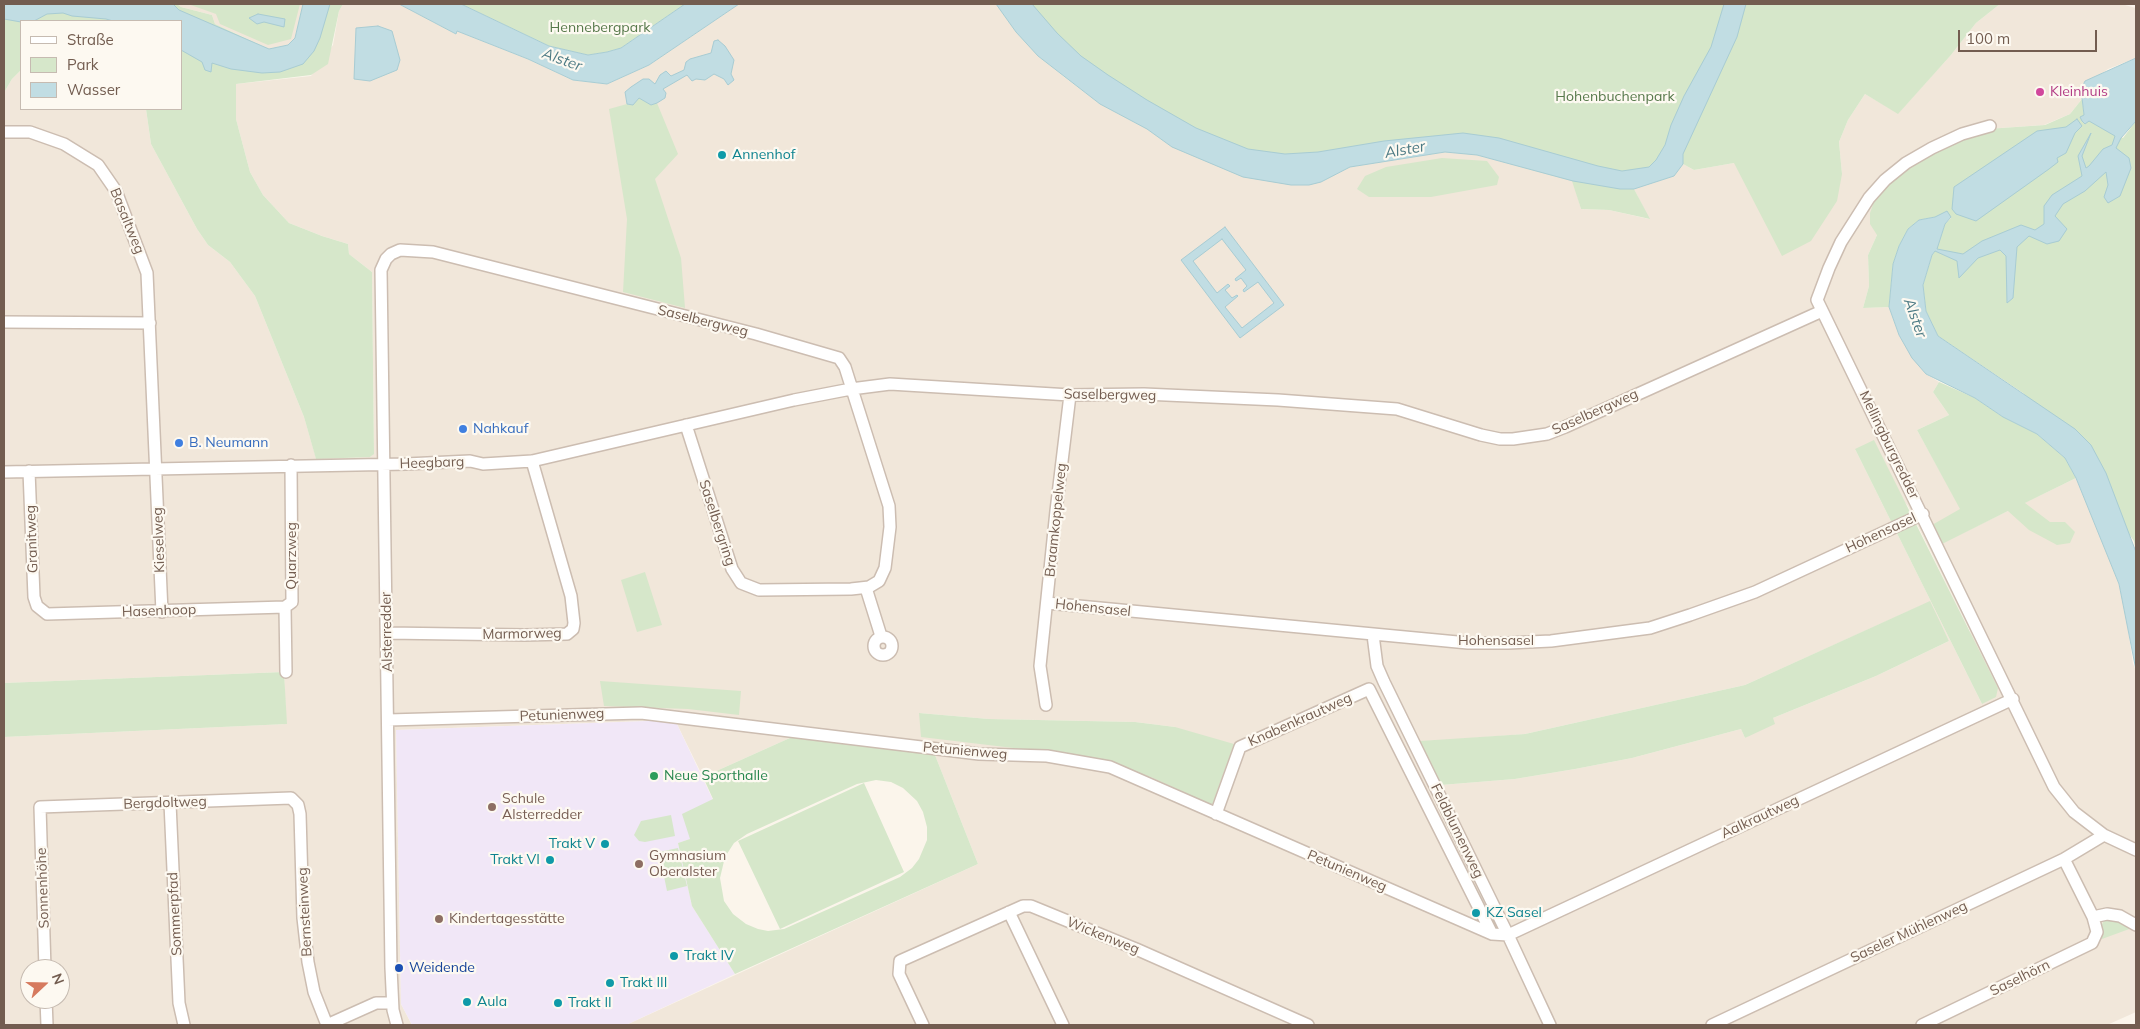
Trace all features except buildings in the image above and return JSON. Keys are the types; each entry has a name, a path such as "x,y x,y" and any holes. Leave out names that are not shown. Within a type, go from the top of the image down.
{"street":[{"name":"Mellingburgredder","path":"1990,126 1962,134 1932,148 1906,163 1885,180 1869,198 1841,242 1828,268 1817,300 1923,514 2054,787 2074,812 2104,835 2136,850"},
{"name":"Basaltweg","path":"4,132 30,132 64,144 98,165 109,179 120,200 147,273 156,469"},
{"name":"Saselbergweg","path":"403,250 433,252 838,357 844,364 851,389 899,384 1070,395 1144,394 1278,400 1397,409 1500,440 1547,434 1565,427 1610,405 1822,311"},
{"name":"Alsterredder","path":"397,1025 392,1003 381,270 388,256 403,250"},
{"path":"9,322 150,323"},
{"path":"851,389 890,513 889,536 883,574 876,584 866,588 881,636"},
{"name":"Heegbarg","path":"4,472 470,461 483,464 532,461 851,389"},
{"name":"Braamkoppelweg","path":"1046,705 1040,666 1070,395"},
{"name":"Saselbergring","path":"686,425 729,560 734,574 741,583 759,590 866,588"},
{"name":"Marmorweg","path":"386,633 525,635 567,634 573,629 571,596 532,461"},
{"name":"Quarzweg","path":"286,672 285,607 292,602 291,465"},
{"name":"Kieselweg","path":"156,469 162,612"},
{"name":"Granitweg","path":"29,471 34,597 37,606"},
{"name":"Hohensasel","path":"1048,603 1468,643 1551,641 1650,628 1755,592 1923,514"},
{"name":"Hasenhoop","path":"37,606 51,615 285,607"},
{"name":"Feldblumenweg","path":"1373,635 1377,666 1384,682 1550,1025"},
{"name":"Feldblumenweg","path":"1369,689 1492,934"},
{"name":"Knabenkrautweg","path":"1216,814 1240,747 1369,689"},
{"name":"Aalkrautweg","path":"1508,935 2013,700"},
{"name":"Petunienweg","path":"388,720 641,713 978,754 1047,756 1110,767 1492,934 1508,935"},
{"name":"Bergdoltweg","path":"40,807 291,798"},
{"name":"Bernsteinweg","path":"291,798 298,805 300,814 303,918 308,962 314,992 327,1025"},
{"name":"Sommerpfad","path":"170,803 179,1003 184,1025"},
{"name":"Sonnenhöhe","path":"40,807 45,959"},
{"name":"Saseler Mühlenweg","path":"1712,1025 2064,858 2104,835"},
{"name":"Saselhörn","path":"1922,1025 2092,943 2097,932 2093,917 2064,858"},
{"name":"Wickenweg","path":"923,1025 899,974 899,965 903,959 1023,906 1031,906 1136,949 1308,1025"},
{"path":"1009,912 1063,1025"},
{"path":"2093,917 2107,914 2120,916 2136,925"},
{"path":"327,1025 376,1003 392,1003"},
{"path":"46,1009 47,1025"}],"shaded area":[{"path":"177,4 303,4 295,38 288,45 269,49 215,24 212,15 181,7"},
{"path":"343,4 399,4 456,34 457,31 528,59 573,80 607,84 649,65 739,4 996,4 1016,32 1038,56 1100,104 1147,129 1172,147 1203,159 1321,182 1350,167 1445,152 1477,155 1573,181 1581,209 1609,210 1649,219 1634,189 1674,176 1683,164 1694,170 1734,163 1842,174 1839,142 1848,120 1865,94 1898,113 1951,55 1976,23 2000,4 2121,4 2136,8 2136,58 2108,69 2081,89 2082,99 2070,114 2044,125 1987,129 1877,235 1868,255 1869,286 1863,308 1889,307 1899,335 1926,374 1939,382 1933,392 1949,415 1917,430 1961,509 1942,543 2076,478 2112,565 2119,584 2126,615 2133,664 2136,670 2136,1012 2107,1025 626,1025 978,864 935,755 792,737 703,777 675,720 396,730 401,1004 412,1025 4,1025 4,737 286,724 284,672 4,683 5,91 12,79 20,71 20,110 146,110 151,144 197,229 208,245 230,262 255,296 304,417 316,458 370,457 374,453 372,272 349,254 348,244 289,223 263,195 250,172 236,119 236,84 311,76 333,45 339,11","holes":["1855,449 1908,506 1970,631 1982,704","1929,602 1949,641 1876,676 1773,718 1745,738 1741,729 1632,758 1575,769 1515,779 1441,785 1420,742 1525,734 1745,685","919,713 989,719 1135,722 1175,727 1153,778 1111,763 1047,752"]},
{"path":"675,720 713,800 691,839 678,843 692,906 735,974 626,1025 412,1025 401,1004 396,730"}],"green space":[{"path":"4,4 177,4 181,7 212,15 215,24 269,49 288,45 295,38 303,4 343,4 339,11 328,64 311,75 236,84 236,119 250,172 263,195 289,223 348,244 349,254 372,272 374,454 370,457 316,459 304,417 255,296 230,262 208,245 197,229 151,144 146,110 182,110 182,20 20,20 20,71 12,79 5,91 4,113"},
{"path":"188,4 300,4 291,39 268,45 220,24 216,14"},
{"name":"Hennebergpark","path":"461,4 685,4 621,48 588,55 549,46"},
{"name":"Hohenbuchenpark","path":"996,4 2000,4 1976,23 1951,55 1898,114 1865,94 1848,120 1839,142 1842,174 1837,201 1811,241 1782,256 1734,163 1694,170 1683,164 1674,176 1634,189 1650,219 1609,210 1581,209 1572,181 1477,155 1445,152 1350,167 1321,182 1309,185 1291,185 1243,177 1172,147 1147,129 1100,104 1038,56 1016,32"},
{"path":"639,98 651,105 657,103 678,154 655,179 681,258 685,308 623,292 627,219 609,109 627,104 633,105"},
{"path":"2082,99 2084,115 2123,138 2136,121 2136,552 2134,541 2023,393 1938,336 1926,311 1923,285 1932,255 1945,224 1951,218 1935,217 1919,220 1908,229 1899,246 1893,264 1889,307 1863,308 1869,286 1868,255 1877,235 1870,224 1870,213 1875,199 1900,172 1940,148 1987,129 2045,125 2070,114"},
{"path":"1442,158 1487,161 1499,177 1497,185 1431,197 1369,197 1357,189 1365,176 1386,167"},
{"path":"1939,382 1975,398 2003,417 2037,434 2065,458 2076,478 2025,503 2050,522 2065,522 2075,532 2070,543 2057,545 2029,530 2008,511 1942,544 1932,525 1960,509 1917,430 1949,415 1933,392"},
{"path":"1874,440 1998,688 1996,697 1982,704 1855,449"},
{"path":"645,572 662,625 637,632 621,580"},
{"path":"1930,601 1949,641 1876,676 1773,718 1775,724 1745,738 1741,729 1632,758 1575,769 1515,779 1441,785 1420,741 1525,734 1745,685"},
{"path":"284,672 287,724 4,737 4,683"},
{"path":"600,681 741,691 739,715 688,709 604,706"},
{"path":"919,713 989,719 1135,722 1175,727 1234,744 1212,805 1153,778 1111,763 1047,752 921,737"},
{"path":"792,737 935,755 978,864 735,974 692,906 678,843 690,839 682,814 713,799 703,777","holes":["876,780 891,782 903,788 917,801 923,812 927,827 927,840 919,859 912,868 900,877 784,929 768,931 758,929 746,924 733,914 724,901 720,878 725,857 734,843 747,834 857,784"]},
{"path":"864,783 904,872 780,929 738,841"},
{"path":"671,815 675,836 645,842 639,841 634,835 641,821"},
{"path":"678,848 687,886 667,891 659,852"},
{"path":"2106,917 2118,919 2132,928 2102,939 2101,926"}],"water":[{"path":"4,4 173,4 179,10 269,49 288,45 295,38 303,4 330,4 320,38 314,51 303,64 280,72 262,73 231,69 212,63 211,72 205,70 202,62 182,51 182,20 110,20 72,16 63,13 47,14 36,20 20,20 20,22 4,19"},
{"name":"Alster","path":"399,4 461,4 549,46 588,55 621,48 685,4 739,4 649,65 607,84 573,80 528,59 457,31 456,34"},
{"name":"Alster","path":"996,4 1032,4 1057,33 1081,56 1108,75 1196,128 1248,149 1285,154 1318,152 1384,141 1463,133 1499,138 1622,171 1649,167 1656,160 1665,145 1671,125 1684,96 1711,47 1724,4 1746,4 1737,37 1683,154 1683,164 1674,176 1634,189 1620,189 1573,181 1477,155 1445,152 1350,167 1321,182 1309,185 1291,185 1243,177 1172,147 1147,129 1100,104 1038,56 1016,32"},
{"path":"258,14 285,19 284,27 264,22 257,24 249,18"},
{"path":"378,26 392,31 400,60 397,70 370,81 354,79 356,28"},
{"path":"718,40 725,46 734,60 731,74 734,80 728,85 724,79 714,74 705,80 696,79 692,81 687,75 663,89 666,93 665,98 657,103 651,105 639,98 633,105 627,104 625,92 631,87 643,79 649,79 655,84 660,75 666,71 671,76 684,70 686,62 690,59 711,53 714,41"},
{"name":"Alster","path":"2136,58 2136,121 2121,138 2116,148 2129,158 2131,168 2120,196 2108,203 2104,197 2108,185 2106,172 2085,191 2063,204 2055,216 2067,229 2059,241 2047,244 2029,236 2017,247 2013,298 2007,303 2006,256 2000,250 1978,258 1959,278 1957,261 1935,251 1923,285 1926,311 1938,336 2075,429 2091,445 2106,473 2136,552 2136,670 2119,584 2076,478 2065,458 2037,434 2003,417 1975,398 1926,374 1912,358 1899,335 1889,307 1893,264 1899,246 1908,229 1919,220 1935,217 1947,211 1951,217 1945,224 1937,249 1963,254 1982,241 2021,225 2035,230 2044,224 2044,206 2052,195 2082,176 2078,156 2091,133 2082,156 2086,168 2103,149 2112,145 2115,136 2089,121 2085,124 2082,121 2080,117 2084,115 2081,89 2085,81"},
{"path":"2077,119 2082,126 2075,133 2066,153 2057,158 2058,162 2049,169 1976,221 1956,214 1952,209 1954,187 2037,131 2066,127"},
{"path":"1225,227 1284,305 1240,338 1181,260","holes":["1222,239 1246,270 1235,279 1236,281 1241,278 1247,286 1243,290 1244,292 1258,282 1274,303 1242,328 1225,307 1238,296 1232,298 1225,290 1230,286 1228,284 1217,293 1193,261"]}],"place":[{"name":"Kleinhuis","path":"2040,92"},
{"name":"Annenhof","path":"722,155"},
{"name":"Nahkauf","path":"463,429"},
{"name":"B. Neumann","path":"179,443"},
{"name":"Neue Sporthalle","path":"654,776"},
{"name":"Schule Alsterredder","path":"492,807"},
{"name":"Trakt V","path":"605,844"},
{"name":"Trakt VI","path":"550,860"},
{"name":"Gymnasium Oberalster","path":"639,864"},
{"name":"KZ Sasel","path":"1476,913"},
{"name":"Kindertagesstätte","path":"439,919"},
{"name":"Trakt IV","path":"674,956"},
{"name":"Weidende","path":"399,968"},
{"name":"Trakt III","path":"610,983"},
{"name":"Aula","path":"467,1002"},
{"name":"Trakt II","path":"558,1003"}]}
